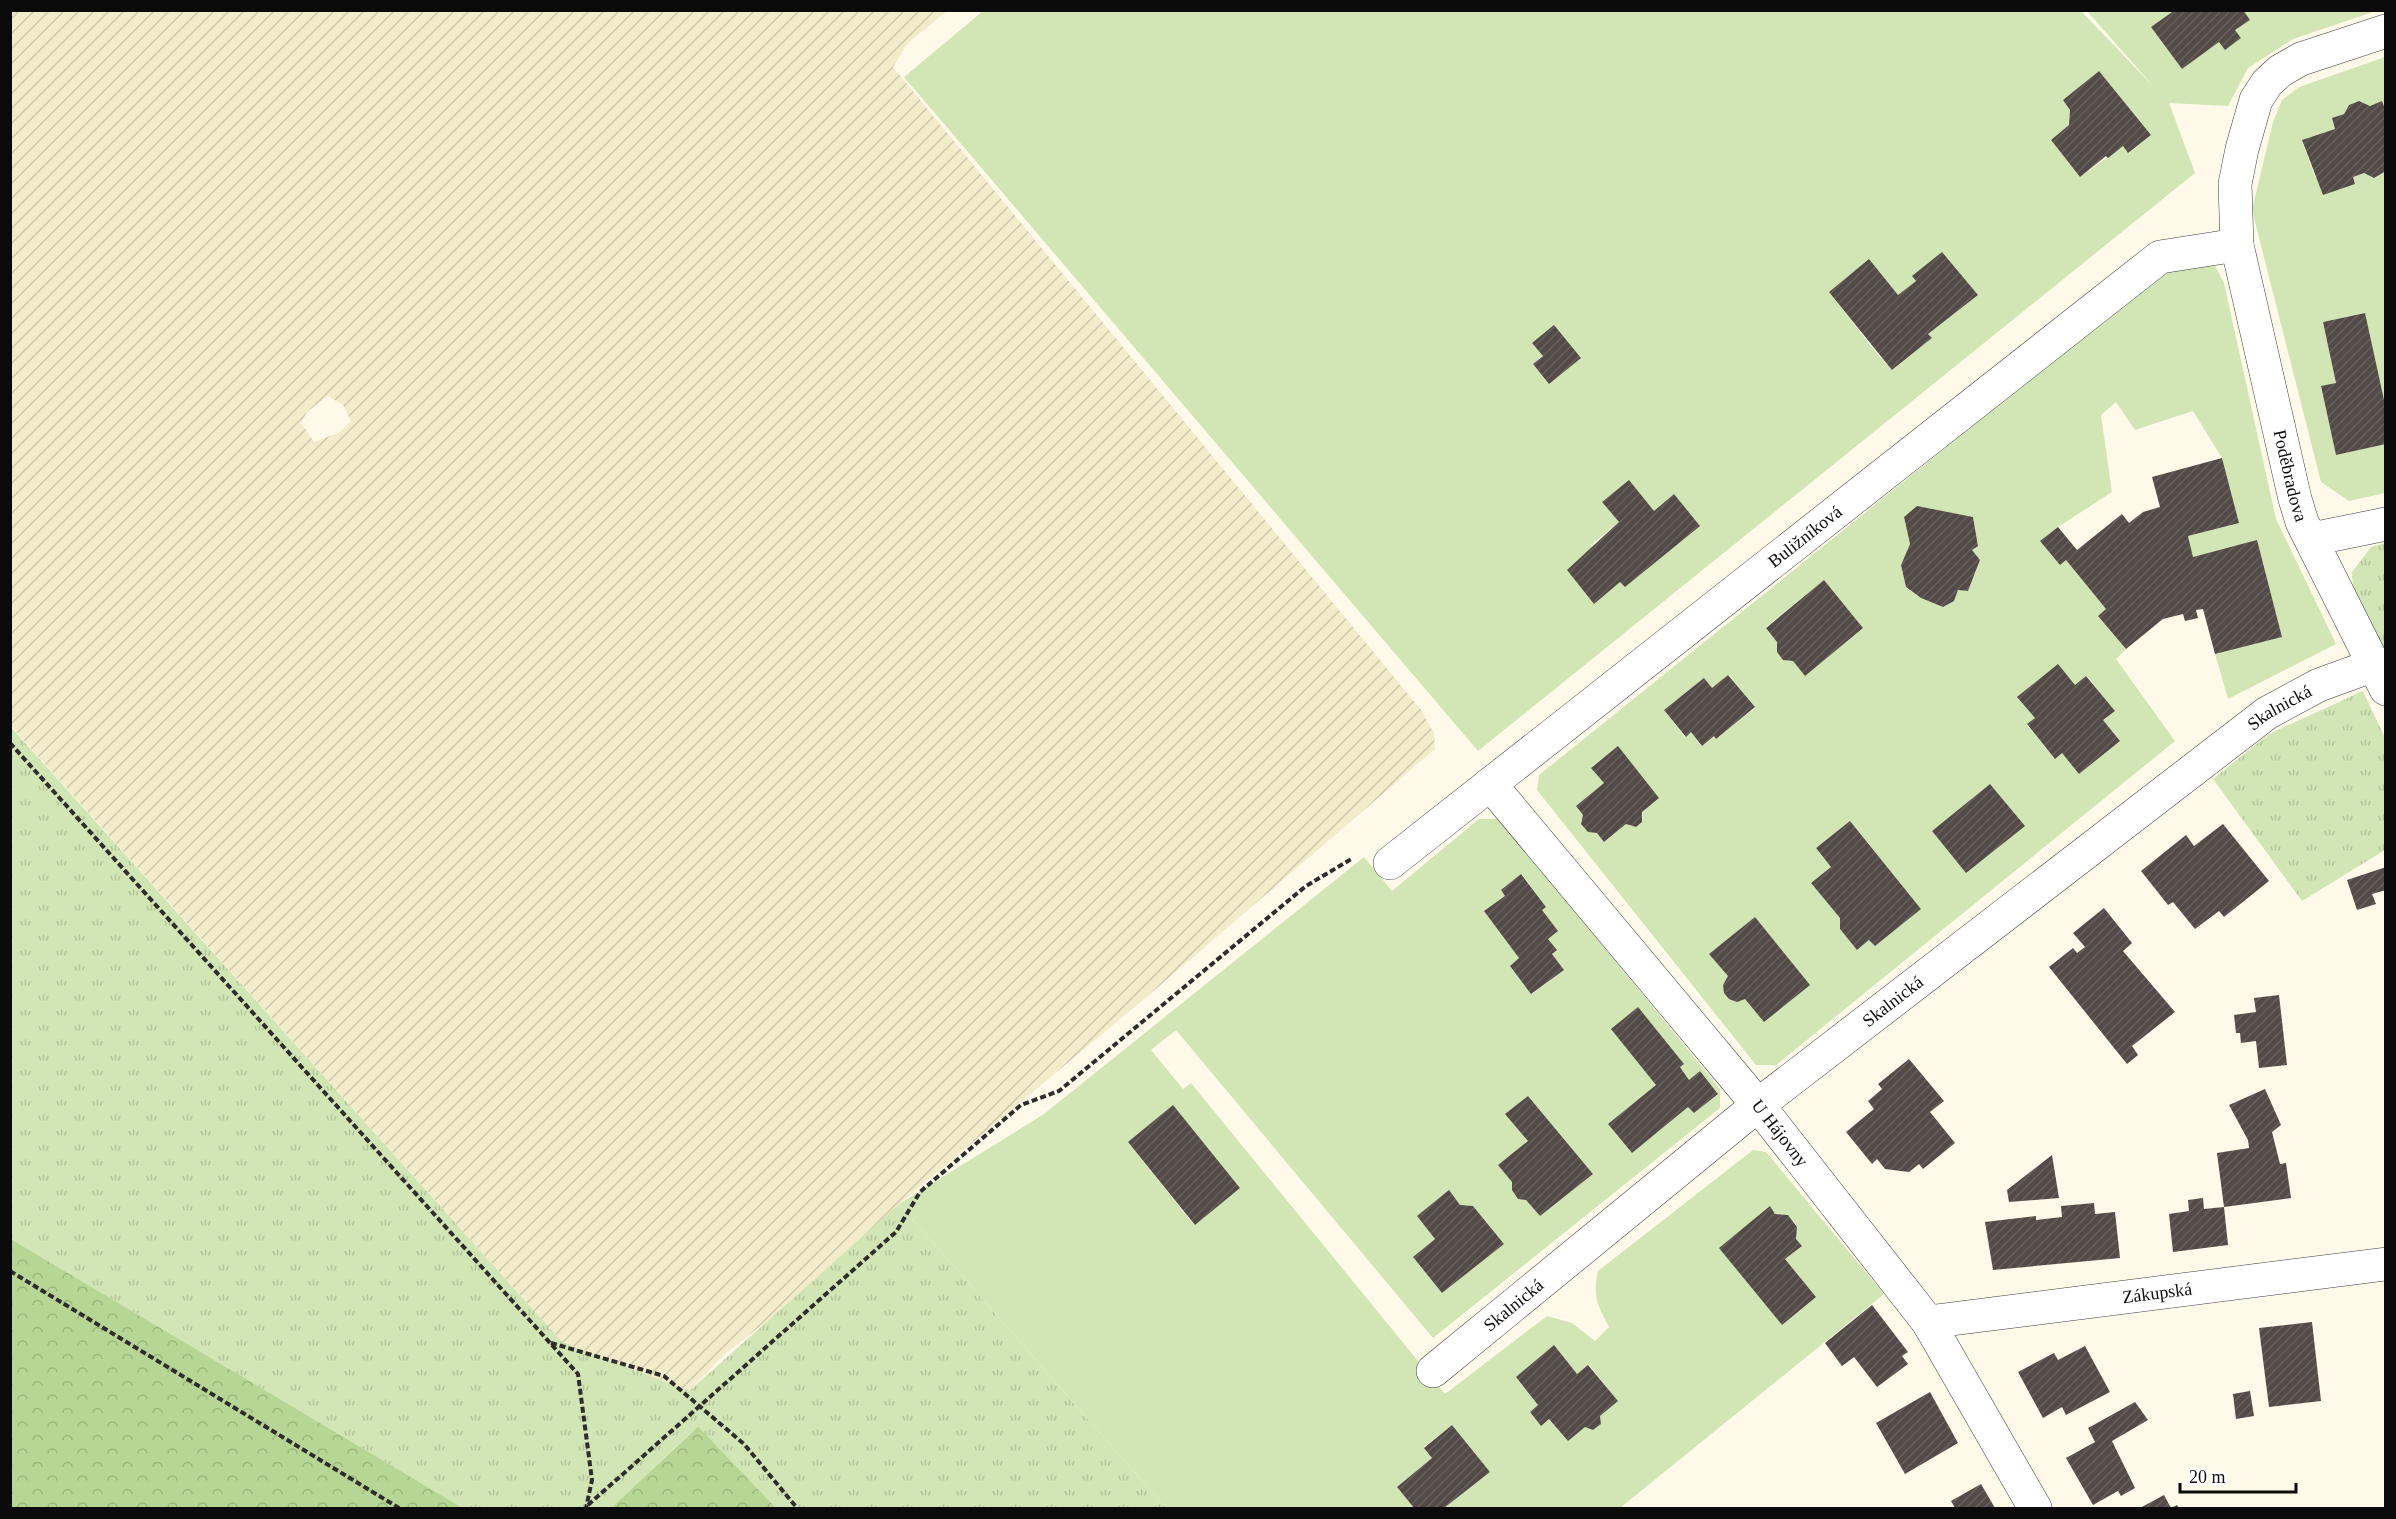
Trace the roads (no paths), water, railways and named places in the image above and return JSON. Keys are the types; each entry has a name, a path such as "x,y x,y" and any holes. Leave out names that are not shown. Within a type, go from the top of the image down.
{"street":[{"name":"Poděbradova","path":"2380,677 2295,500 2237,245 2235,184 2248,120 2267,83 2280,71 2301,59 2385,31"},
{"name":"Buližníková","path":"1390,863 2160,257 2237,245"},
{"path":"2312,539 2385,524"},
{"name":"Skalnická","path":"1433,1371 1758,1105 2267,713 2319,685 2380,677"},
{"name":"U Hájovny","path":"1490,784 1758,1105 1928,1322 2035,1509"},
{"name":"Zákupská","path":"1928,1322 2385,1264"}]}
